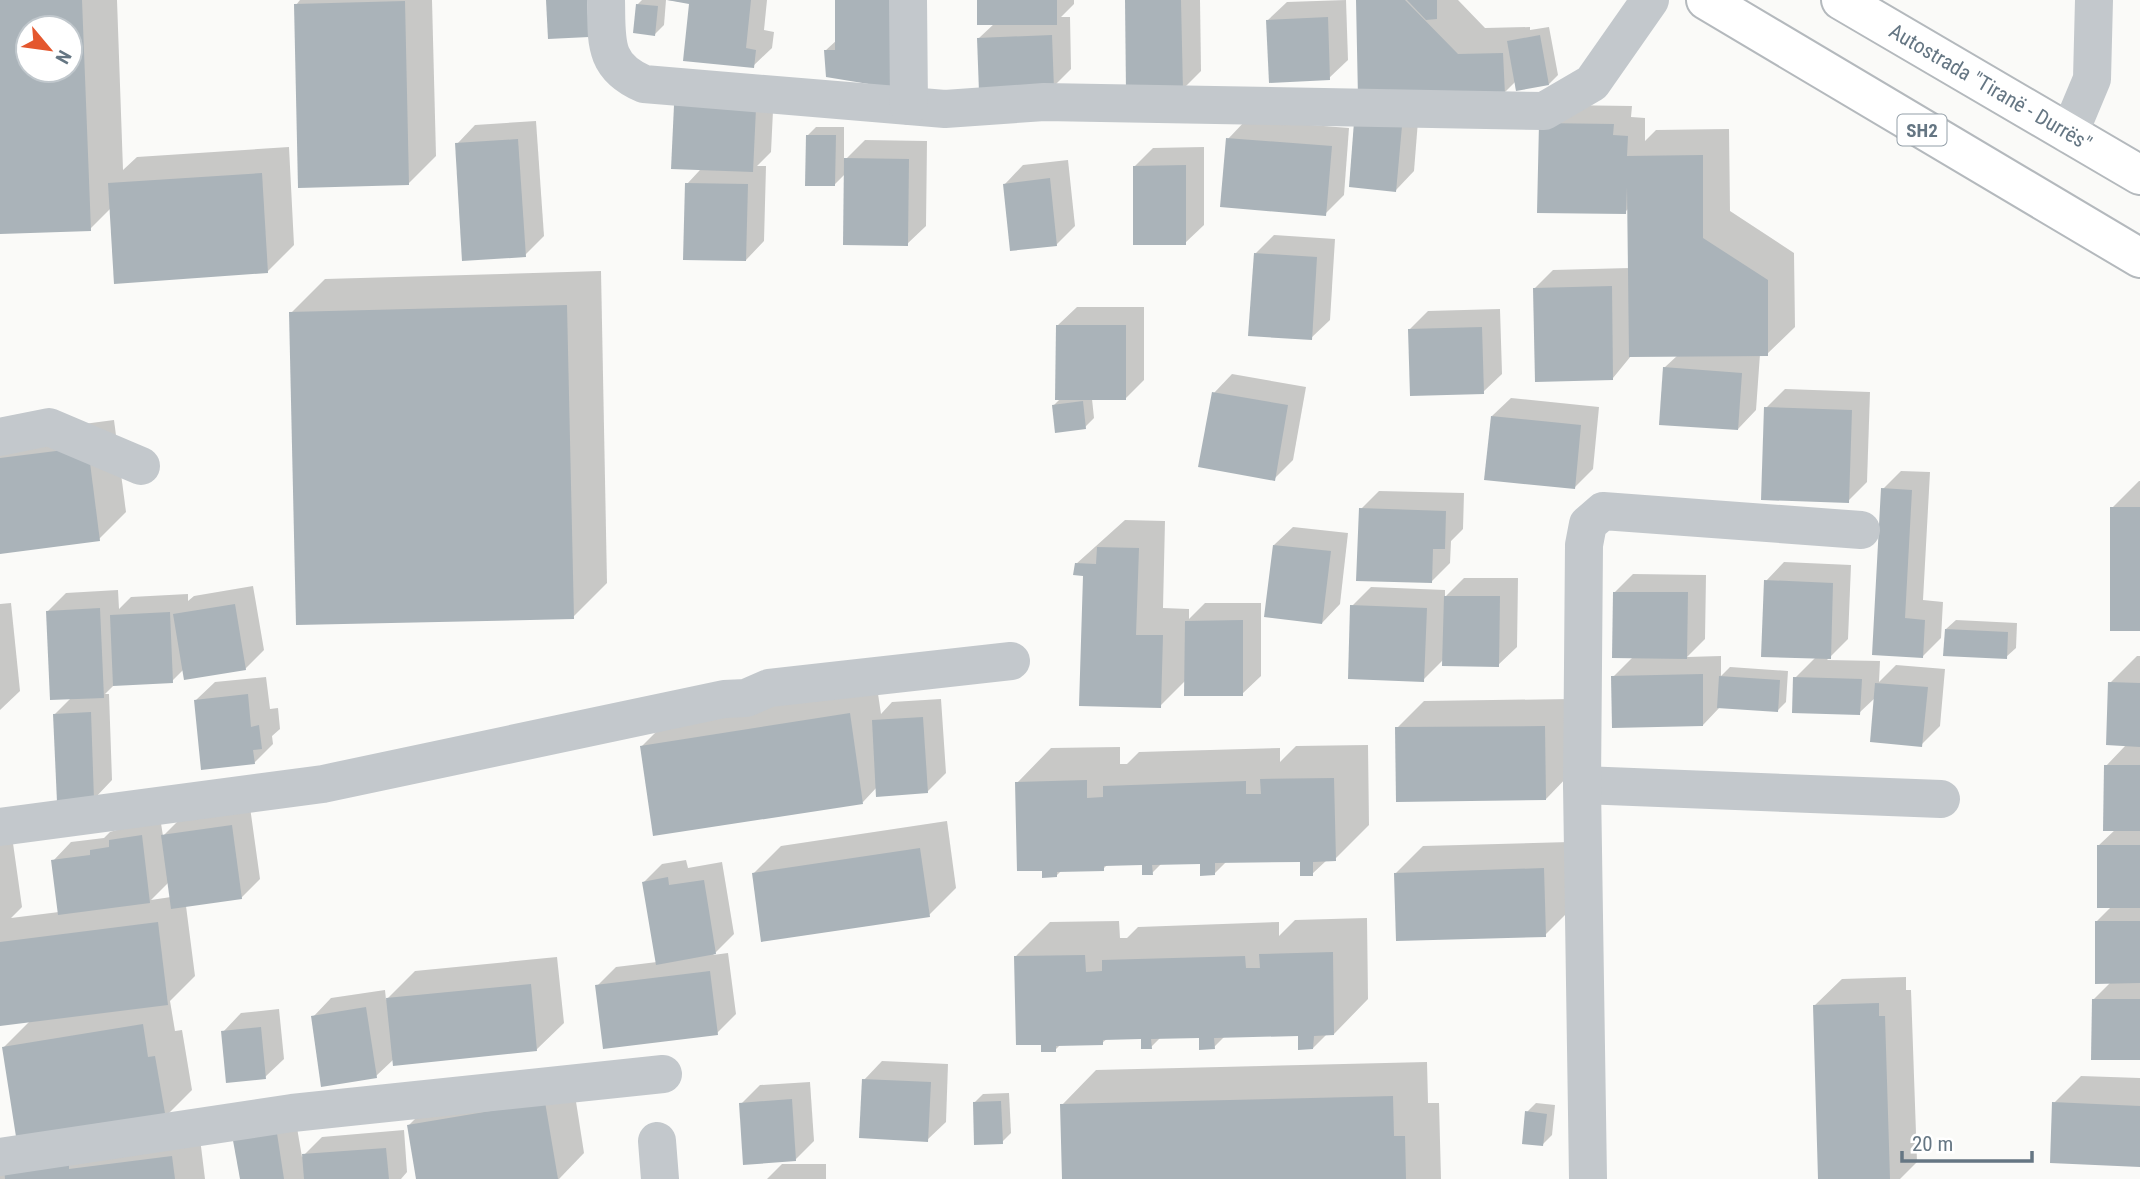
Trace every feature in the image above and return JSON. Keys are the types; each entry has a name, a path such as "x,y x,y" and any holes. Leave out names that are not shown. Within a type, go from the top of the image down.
{"highway":[{"name":"SH2","path":"1706,0 2140,258"},
{"name":"Autostrada \"Tiranë - Durrës\"","path":"1841,0 2140,175"}],"street":[{"path":"606,0 607,42 613,62 626,76 644,84 946,108 1044,102 1544,111 1592,83 1650,0"},
{"path":"908,0 909,106"},
{"path":"2069,134 2092,79 2094,0"},
{"path":"0,437 50,427 141,466"},
{"path":"1588,1179 1582,785 1584,545 1588,524 1603,511 1861,530"},
{"path":"0,827 323,784 723,699 746,698 769,688 1011,661"},
{"path":"1582,785 1941,799"},
{"path":"0,1157 292,1113 663,1074"},
{"path":"657,1141 660,1179"}],"building":[{"path":"0,0 82,0 83,14 14,14 14,84 84,84 84,51 91,231 0,234"},
{"path":"546,0 587,0 589,37 548,39"},
{"path":"667,0 751,0 746,48 756,50 754,68 683,61 689,4"},
{"path":"835,0 898,0 893,88 826,77 824,50 835,50"},
{"path":"977,0 1057,0 1057,25 977,25"},
{"path":"1125,0 1181,0 1183,92 1126,92"},
{"path":"1356,0 1405,0 1458,54 1503,53 1505,95 1358,98"},
{"path":"1407,0 1437,0 1437,19 1426,20"},
{"path":"405,1 409,185 298,188 294,4"},
{"path":"636,4 658,6 655,36 633,33"},
{"path":"1328,17 1330,80 1269,83 1266,20"},
{"path":"1052,35 1054,89 979,92 977,38"},
{"path":"1540,35 1549,85 1516,91 1507,41"},
{"path":"674,105 756,108 753,172 671,169"},
{"path":"1354,122 1402,126 1396,192 1349,187"},
{"path":"1539,123 1614,124 1613,135 1628,136 1627,156 1703,155 1703,238 1768,280 1768,356 1629,357 1627,187 1626,214 1537,213"},
{"path":"806,135 836,135 835,186 805,186"},
{"path":"1226,138 1332,146 1326,216 1220,207"},
{"path":"518,139 526,257 462,261 455,143"},
{"path":"844,158 909,159 908,246 843,245"},
{"path":"1186,165 1186,245 1133,245 1133,166"},
{"path":"262,173 268,273 114,284 108,183"},
{"path":"1050,178 1057,246 1010,251 1003,184"},
{"path":"685,183 748,184 746,261 683,260"},
{"path":"1254,253 1317,257 1312,340 1248,336"},
{"path":"1612,286 1613,380 1535,382 1533,288"},
{"path":"567,305 574,619 296,625 289,312"},
{"path":"1056,325 1126,325 1126,400 1055,400"},
{"path":"1482,327 1484,394 1410,396 1408,329"},
{"path":"1663,367 1742,373 1738,430 1659,425"},
{"path":"1212,392 1288,405 1275,481 1198,467"},
{"path":"1083,401 1086,429 1055,433 1052,405"},
{"path":"1764,407 1852,410 1849,503 1761,500"},
{"path":"1491,416 1581,425 1575,489 1484,480"},
{"path":"88,447 100,541 0,554 0,458"},
{"path":"1881,488 1912,490 1905,618 1925,620 1923,658 1872,655"},
{"path":"2110,507 2140,507 2140,631 2110,631"},
{"path":"1359,508 1446,511 1445,549 1433,549 1432,583 1356,581"},
{"path":"1273,545 1331,551 1322,624 1264,617"},
{"path":"1097,547 1139,548 1136,635 1163,635 1161,708 1079,706 1083,576 1073,575 1075,563 1096,564"},
{"path":"1764,580 1833,583 1831,659 1761,657"},
{"path":"1613,592 1688,592 1687,659 1612,658"},
{"path":"1444,596 1500,596 1499,667 1442,666"},
{"path":"235,604 246,670 184,680 173,614"},
{"path":"1350,605 1427,608 1424,682 1348,679"},
{"path":"100,608 104,698 50,700 46,611"},
{"path":"170,612 173,683 113,686 110,615"},
{"path":"1243,620 1243,696 1184,696 1185,621"},
{"path":"1945,629 2008,632 2007,659 1943,656"},
{"path":"1703,674 1703,726 1612,728 1611,676"},
{"path":"1719,676 1780,680 1778,712 1717,708"},
{"path":"1793,677 1862,679 1860,715 1792,713"},
{"path":"2108,682 2140,683 2140,747 2106,745"},
{"path":"1875,683 1928,687 1922,747 1870,742"},
{"path":"248,694 251,727 259,725 262,749 253,750 255,764 201,770 194,700"},
{"path":"91,712 94,800 57,802 53,714"},
{"path":"850,713 863,804 653,836 640,746"},
{"path":"923,717 928,793 876,797 872,720"},
{"path":"1545,726 1546,800 1396,802 1395,727"},
{"path":"2104,765 2140,765 2140,831 2103,831"},
{"path":"1334,778 1336,861 1313,862 1313,876 1300,876 1300,862 1215,863 1215,875 1200,876 1200,864 1152,865 1153,875 1142,875 1142,865 1104,866 1104,871 1057,872 1057,877 1042,878 1042,871 1017,871 1015,782 1087,780 1087,798 1103,797 1103,786 1246,781 1246,794 1261,794 1260,779"},
{"path":"232,825 242,899 171,909 161,835"},
{"path":"142,835 150,903 58,915 51,860 90,855 90,850 109,847 109,840"},
{"path":"2097,845 2140,845 2140,908 2097,908"},
{"path":"920,848 930,917 761,942 752,873"},
{"path":"1544,868 1546,937 1396,941 1394,873"},
{"path":"668,877 669,885 704,880 716,954 656,965 642,882"},
{"path":"2095,921 2140,921 2140,983 2095,984"},
{"path":"158,922 168,1005 0,1026 0,942"},
{"path":"1333,952 1334,1035 1314,1036 1313,1049 1298,1050 1298,1036 1214,1038 1215,1049 1199,1050 1199,1038 1151,1039 1152,1049 1141,1049 1141,1039 1103,1040 1103,1045 1056,1046 1056,1052 1041,1052 1041,1045 1016,1045 1014,956 1085,955 1086,972 1102,971 1102,960 1245,956 1246,968 1260,968 1259,954"},
{"path":"710,971 718,1035 603,1049 595,985"},
{"path":"531,984 537,1051 393,1066 386,998"},
{"path":"2092,999 2140,999 2140,1060 2091,1060"},
{"path":"1879,1003 1879,1016 1885,1016 1890,1179 1818,1179 1813,1005"},
{"path":"366,1007 377,1078 321,1087 311,1016"},
{"path":"143,1024 148,1057 155,1056 166,1119 17,1143 2,1047"},
{"path":"261,1027 266,1079 226,1083 221,1031"},
{"path":"862,1079 931,1082 928,1142 859,1138"},
{"path":"1393,1096 1394,1136 1405,1136 1406,1179 1062,1179 1060,1104"},
{"path":"792,1099 796,1161 743,1165 739,1103"},
{"path":"1001,1101 1003,1144 974,1145 973,1102"},
{"path":"545,1102 558,1179 416,1179 407,1125"},
{"path":"2052,1102 2140,1106 2140,1167 2050,1163"},
{"path":"1525,1111 1547,1114 1543,1146 1522,1144"},
{"path":"276,1127 284,1179 240,1179 232,1135"},
{"path":"386,1148 389,1179 304,1179 302,1154"},
{"path":"172,1156 175,1179 5,1179 4,1167 69,1159 69,1169"}]}
